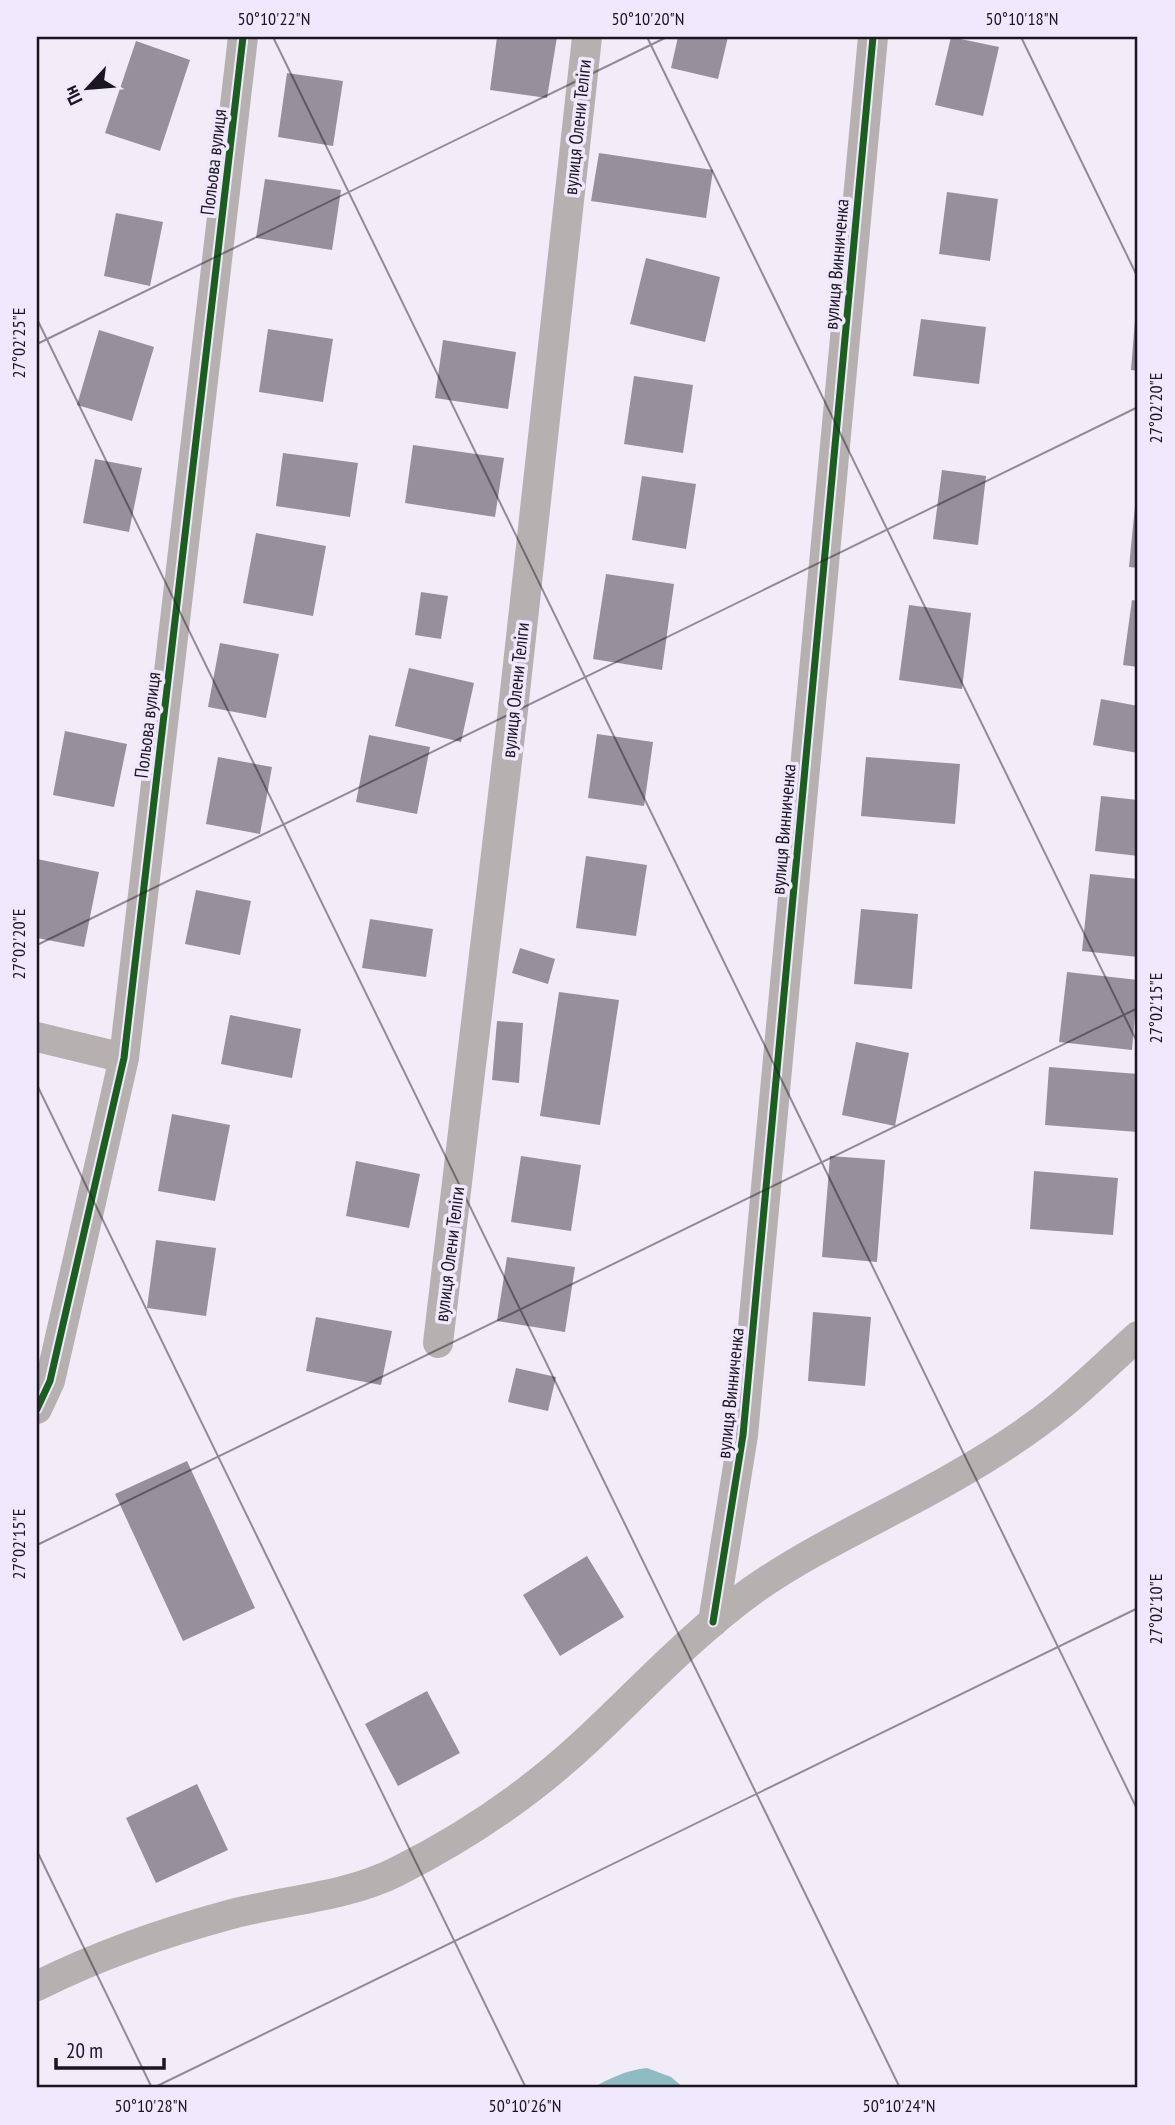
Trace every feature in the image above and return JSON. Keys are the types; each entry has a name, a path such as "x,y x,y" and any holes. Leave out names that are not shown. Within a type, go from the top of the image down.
{"street":[{"name":"Польова вулиця","path":"37,1409 50,1381 124,1058 243,37"},
{"name":"вулиця Олени Теліги","path":"438,1343 514,705 587,37"},
{"name":"вулиця Винниченка","path":"713,1622 743,1435 873,37"},
{"path":"37,1038 124,1058"},
{"path":"37,1986 159,1935 234,1914 345,1890 392,1874 475,1828 519,1797 560,1763 713,1622 750,1592 842,1536 954,1477 1027,1430 1060,1405 1138,1336"}],"water":[{"path":"647,2068 671,2077 684,2088 592,2088 611,2078"}],"building":[{"path":"497,37 557,37 547,98 490,90"},
{"path":"678,37 728,37 718,79 671,68"},
{"path":"951,37 999,47 983,116 935,105"},
{"path":"136,41 190,60 160,151 105,133"},
{"path":"287,73 343,81 333,146 278,137"},
{"path":"599,153 713,170 706,218 591,201"},
{"path":"265,179 341,190 332,250 256,238"},
{"path":"947,192 998,199 990,261 939,254"},
{"path":"116,213 163,222 150,286 104,276"},
{"path":"646,258 720,277 705,342 630,324"},
{"path":"921,319 986,327 979,384 913,376"},
{"path":"1135,320 1138,321 1138,371 1131,370"},
{"path":"268,329 333,339 323,402 259,392"},
{"path":"99,330 154,347 132,421 77,405"},
{"path":"443,340 516,352 508,409 435,398"},
{"path":"634,376 693,385 683,453 624,444"},
{"path":"413,445 504,458 495,517 405,503"},
{"path":"283,453 358,463 350,517 276,506"},
{"path":"95,459 142,468 129,532 83,523"},
{"path":"942,470 986,476 978,545 933,539"},
{"path":"642,476 696,484 686,549 632,540"},
{"path":"1135,506 1138,507 1138,568 1129,567"},
{"path":"256,533 326,546 313,616 243,603"},
{"path":"606,574 674,584 662,670 593,659"},
{"path":"421,592 448,596 441,639 415,635"},
{"path":"1132,600 1138,601 1138,667 1123,665"},
{"path":"909,605 971,613 962,689 899,680"},
{"path":"220,643 279,654 266,718 208,707"},
{"path":"409,668 474,683 461,742 395,726"},
{"path":"1101,699 1138,706 1138,753 1093,745"},
{"path":"65,731 127,744 114,807 53,795"},
{"path":"597,734 653,742 644,806 588,798"},
{"path":"369,735 430,747 417,814 356,802"},
{"path":"218,757 272,767 260,834 206,824"},
{"path":"866,757 960,764 955,824 861,816"},
{"path":"1101,796 1138,800 1138,856 1095,851"},
{"path":"586,856 647,865 636,936 576,928"},
{"path":"37,859 99,872 84,947 37,938"},
{"path":"1090,874 1138,879 1138,957 1082,951"},
{"path":"196,890 251,901 240,955 185,944"},
{"path":"861,909 918,914 912,989 854,984"},
{"path":"370,919 433,929 426,977 362,968"},
{"path":"520,948 555,959 548,984 512,973"},
{"path":"1067,972 1138,980 1132,1050 1059,1042"},
{"path":"559,992 619,1000 600,1125 540,1116"},
{"path":"230,1015 301,1029 292,1078 221,1064"},
{"path":"497,1021 523,1023 519,1083 492,1080"},
{"path":"856,1042 909,1053 895,1126 842,1115"},
{"path":"1049,1067 1138,1074 1138,1132 1045,1125"},
{"path":"172,1114 230,1125 215,1201 158,1191"},
{"path":"521,1156 581,1165 571,1231 511,1222"},
{"path":"830,1156 885,1160 877,1262 822,1257"},
{"path":"356,1161 420,1174 409,1228 346,1216"},
{"path":"1034,1171 1118,1178 1113,1235 1030,1229"},
{"path":"156,1240 216,1248 206,1316 147,1308"},
{"path":"507,1257 575,1267 565,1332 497,1321"},
{"path":"813,1312 871,1317 865,1386 808,1381"},
{"path":"316,1317 392,1331 381,1385 306,1371"},
{"path":"516,1368 556,1377 548,1411 508,1402"},
{"path":"187,1461 255,1608 183,1641 115,1494"},
{"path":"587,1556 624,1617 560,1656 523,1595"},
{"path":"427,1691 460,1753 398,1786 365,1724"},
{"path":"197,1784 228,1850 156,1883 126,1818"}],"cycle path":[{"path":"37,1409 50,1381 124,1058 243,37"},
{"path":"713,1622 743,1435 873,37"}]}
